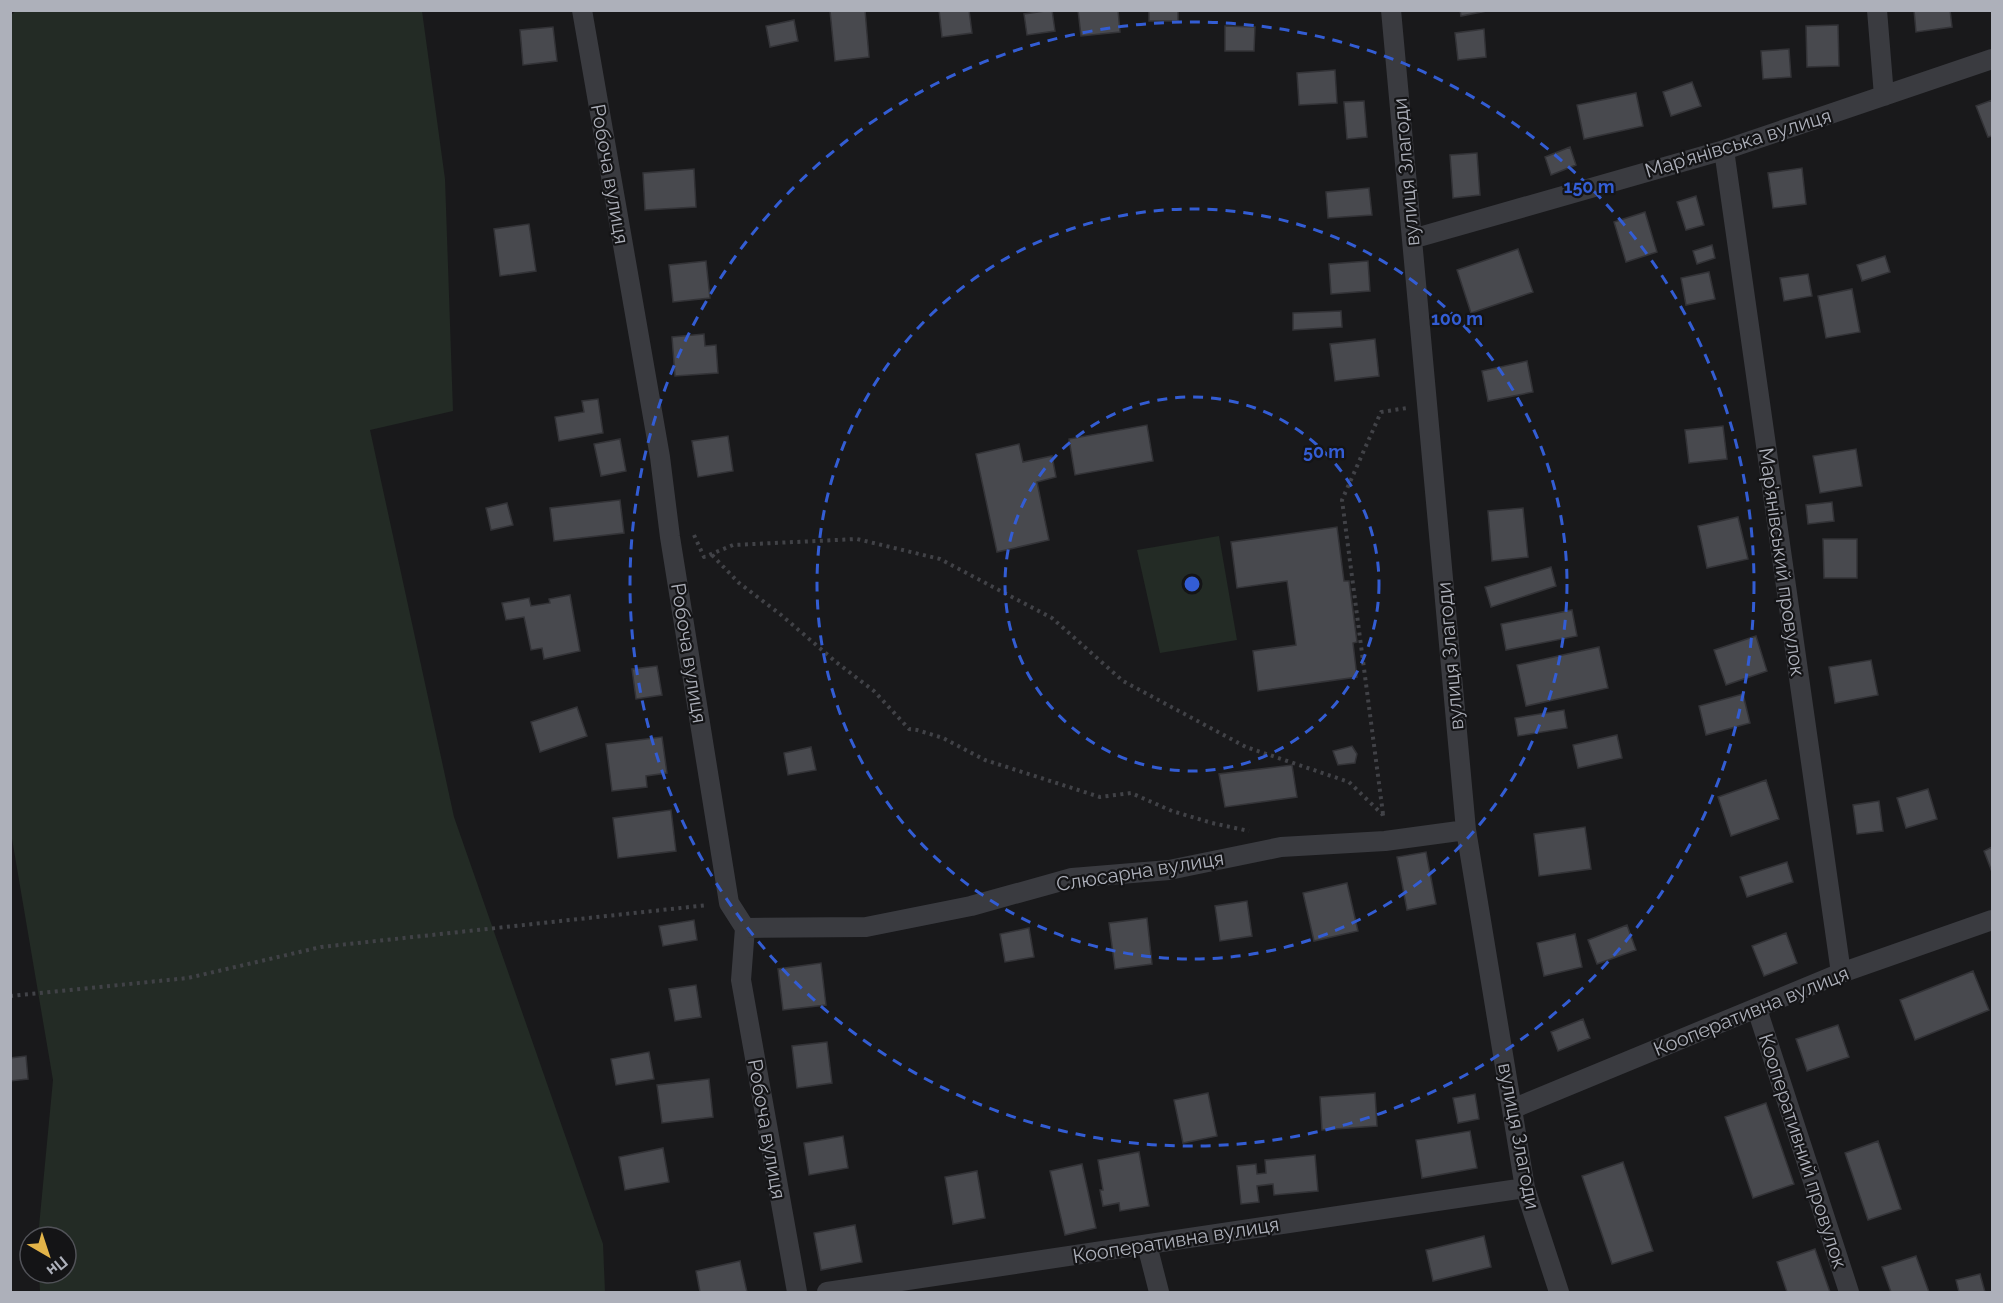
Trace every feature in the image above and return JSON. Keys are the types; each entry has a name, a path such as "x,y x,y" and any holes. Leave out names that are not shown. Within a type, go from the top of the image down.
{"street":[{"name":"Робоча вулиця","path":"582,10 660,457 670,537 729,903 745,928 741,980 797,1293"},
{"name":"вулиця Злагоди","path":"1391,10 1466,830 1525,1188 1559,1293"},
{"path":"1877,10 1884,96"},
{"name":"Мар’янівська вулиця","path":"1412,239 1724,150 1992,59"},
{"name":"Мар’янівський провулок","path":"1724,150 1841,973"},
{"name":"Слюсарна вулиця","path":"745,928 866,927 970,906 1072,878 1169,870 1281,847 1385,841 1466,830"},
{"name":"Кооперативна вулиця","path":"1512,1109 1841,973 1992,920"},
{"name":"Кооперативний провулок","path":"1757,1009 1849,1293"},
{"name":"Кооперативна вулиця","path":"827,1293 1525,1188"},
{"path":"1147,1245 1159,1293"}],"path":[{"path":"1385,841 1342,500 1381,412 1427,405"},
{"path":"692,531 704,557 733,545 857,539 940,559 1052,618 1123,681 1246,747 1350,782 1383,815"},
{"path":"712,555 740,583 874,691 909,729 943,738 985,760 1100,796 1131,793 1172,811 1212,823 1244,829 1270,839 1281,847"},
{"path":"10,996 188,978 321,947 729,903"}],"shaded area":[{"path":"16,11 422,11 445,179 453,411 370,430 454,817 603,1244 605,1292 40,1292 40,1285 78,1285 78,1225 39,1225 53,1080 10,827 10,16"},
{"path":"1219,536 1237,640 1160,653 1137,550"}],"building":[{"path":"865,10 869,57 835,61 830,11"},
{"path":"939,10 969,10 972,33 942,37"},
{"path":"1052,10 1055,31 1027,35 1024,14"},
{"path":"1078,10 1118,10 1120,32 1081,36"},
{"path":"1149,10 1178,10 1178,21 1149,21"},
{"path":"1460,10 1492,10 1461,16"},
{"path":"1914,10 1950,10 1952,27 1916,32"},
{"path":"794,20 798,41 770,47 766,26"},
{"path":"1838,25 1839,66 1807,67 1806,26"},
{"path":"1225,26 1255,27 1254,51 1225,51"},
{"path":"553,27 557,61 523,65 520,30"},
{"path":"1484,29 1486,57 1458,60 1455,33"},
{"path":"1789,49 1791,77 1763,79 1761,51"},
{"path":"1335,70 1337,103 1299,105 1297,73"},
{"path":"1692,82 1701,106 1671,116 1663,92"},
{"path":"1636,93 1643,126 1584,139 1577,105"},
{"path":"1992,100 1992,136 1988,137 1976,106"},
{"path":"1364,101 1367,137 1347,139 1344,102"},
{"path":"1570,147 1576,165 1551,175 1545,157"},
{"path":"1477,153 1480,195 1453,198 1450,155"},
{"path":"1802,168 1806,204 1773,208 1768,173"},
{"path":"694,169 696,207 645,210 643,173"},
{"path":"1369,188 1372,215 1328,218 1326,192"},
{"path":"1696,196 1704,225 1686,230 1677,202"},
{"path":"1645,212 1657,252 1626,262 1614,222"},
{"path":"529,224 536,271 500,276 494,229"},
{"path":"1712,245 1715,258 1697,264 1693,251"},
{"path":"1518,249 1533,292 1471,313 1457,270"},
{"path":"1885,256 1890,272 1862,281 1857,265"},
{"path":"706,261 710,298 673,302 669,265"},
{"path":"1368,261 1370,291 1331,294 1329,264"},
{"path":"1709,272 1715,299 1686,305 1681,278"},
{"path":"1808,274 1812,296 1784,301 1780,278"},
{"path":"1852,289 1860,332 1826,338 1818,296"},
{"path":"1341,311 1342,327 1293,330 1293,313"},
{"path":"704,334 705,346 716,345 718,373 675,376 672,337"},
{"path":"1375,339 1379,376 1335,381 1330,344"},
{"path":"1527,361 1533,392 1488,401 1482,371"},
{"path":"598,399 603,433 559,441 555,417 584,412 582,401"},
{"path":"1147,425 1153,461 1075,475 1069,439"},
{"path":"1723,426 1727,459 1689,463 1685,430"},
{"path":"728,436 733,471 698,477 692,441"},
{"path":"620,439 626,471 601,476 594,444"},
{"path":"1019,444 1023,462 1052,456 1056,477 1037,482 1049,540 997,552 976,454"},
{"path":"1856,449 1862,486 1820,493 1813,456"},
{"path":"620,500 624,533 554,541 550,508"},
{"path":"1832,502 1834,521 1808,524 1806,505"},
{"path":"507,503 513,525 491,530 486,508"},
{"path":"1523,508 1528,557 1492,561 1488,511"},
{"path":"1738,517 1748,559 1707,568 1698,526"},
{"path":"1337,527 1344,581 1349,581 1357,642 1353,643 1357,677 1258,691 1253,651 1296,645 1287,581 1237,588 1231,542"},
{"path":"1823,539 1857,539 1857,578 1824,578"},
{"path":"1551,567 1556,586 1491,607 1485,587"},
{"path":"570,595 580,651 544,659 542,648 531,650 524,617 506,620 502,603 529,598 531,606 550,603 549,599"},
{"path":"1572,610 1577,636 1506,650 1501,624"},
{"path":"1756,636 1767,671 1726,685 1714,650"},
{"path":"1599,647 1608,688 1526,706 1517,665"},
{"path":"1871,660 1878,695 1835,703 1829,667"},
{"path":"657,666 662,695 636,699 632,669"},
{"path":"1743,694 1750,723 1706,735 1699,706"},
{"path":"577,707 587,736 540,752 531,722"},
{"path":"1564,710 1567,728 1518,736 1515,718"},
{"path":"1617,735 1622,758 1578,768 1573,745"},
{"path":"662,737 667,773 646,776 647,787 612,791 606,744"},
{"path":"1352,746 1357,754 1355,763 1338,765 1333,751"},
{"path":"811,747 816,770 788,775 784,753"},
{"path":"1292,765 1297,797 1225,807 1219,774"},
{"path":"1766,780 1779,819 1731,836 1718,797"},
{"path":"1928,789 1937,819 1906,828 1897,798"},
{"path":"1879,801 1883,831 1857,834 1853,805"},
{"path":"671,810 676,851 618,858 613,818"},
{"path":"1585,827 1591,869 1539,876 1534,834"},
{"path":"1992,847 1992,872 1984,851"},
{"path":"1426,852 1436,904 1407,910 1397,857"},
{"path":"1787,862 1793,882 1747,897 1740,877"},
{"path":"1347,883 1358,931 1314,941 1303,893"},
{"path":"1247,901 1252,936 1220,941 1215,906"},
{"path":"1147,918 1152,964 1115,969 1109,923"},
{"path":"694,920 697,940 663,946 659,926"},
{"path":"1627,925 1636,950 1597,964 1588,940"},
{"path":"1029,928 1034,957 1005,962 1000,934"},
{"path":"1786,933 1797,963 1764,976 1752,946"},
{"path":"1575,934 1582,967 1544,976 1537,943"},
{"path":"821,963 826,1005 783,1010 778,969"},
{"path":"1973,971 1989,1010 1915,1040 1900,1000"},
{"path":"696,985 701,1017 675,1021 669,989"},
{"path":"1583,1019 1590,1038 1558,1051 1551,1032"},
{"path":"1838,1025 1849,1057 1807,1071 1796,1039"},
{"path":"827,1042 832,1083 797,1088 792,1046"},
{"path":"649,1052 654,1079 616,1085 611,1059"},
{"path":"26,1056 28,1079 10,1081 10,1058"},
{"path":"709,1079 713,1117 662,1123 657,1085"},
{"path":"1208,1093 1217,1136 1183,1143 1174,1100"},
{"path":"1375,1093 1377,1126 1322,1130 1320,1097"},
{"path":"1475,1094 1479,1119 1458,1123 1453,1098"},
{"path":"1766,1103 1794,1184 1753,1198 1725,1117"},
{"path":"1470,1131 1477,1168 1422,1178 1416,1140"},
{"path":"843,1136 848,1168 809,1175 804,1143"},
{"path":"1878,1141 1901,1209 1868,1220 1845,1153"},
{"path":"663,1148 669,1182 625,1190 619,1157"},
{"path":"1139,1152 1149,1206 1120,1211 1119,1203 1103,1206 1098,1160"},
{"path":"1315,1155 1318,1191 1274,1195 1273,1184 1257,1186 1259,1202 1241,1204 1237,1166 1256,1164 1257,1174 1266,1173 1265,1160"},
{"path":"1623,1162 1653,1251 1612,1264 1582,1176"},
{"path":"1082,1164 1096,1228 1065,1235 1050,1171"},
{"path":"977,1171 985,1218 953,1224 945,1177"},
{"path":"855,1225 862,1262 821,1270 814,1233"},
{"path":"1484,1236 1491,1267 1433,1281 1426,1250"},
{"path":"1815,1249 1830,1292 1787,1292 1777,1262"},
{"path":"1916,1256 1929,1292 1891,1292 1882,1267"},
{"path":"740,1261 747,1292 700,1292 696,1271"},
{"path":"1980,1274 1985,1292 1959,1292 1956,1280"}]}
